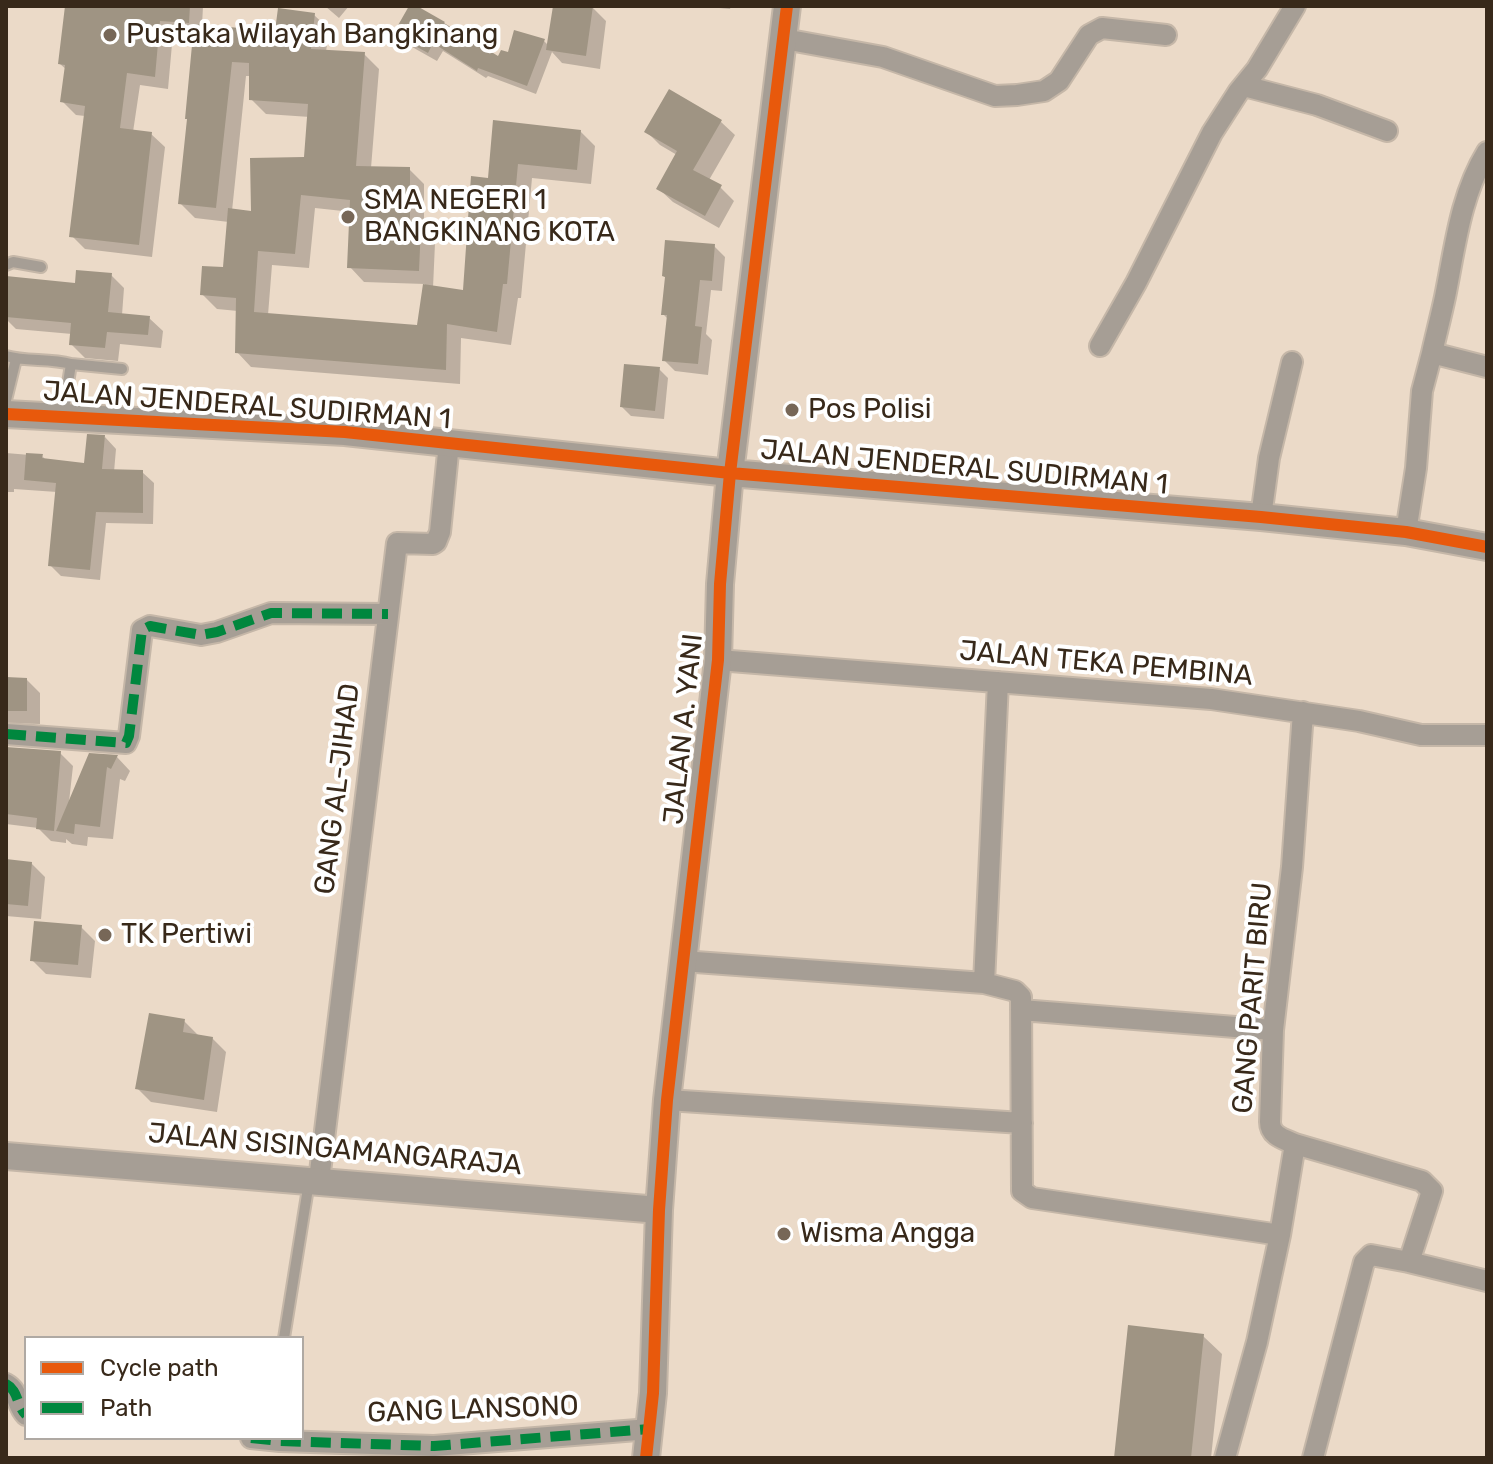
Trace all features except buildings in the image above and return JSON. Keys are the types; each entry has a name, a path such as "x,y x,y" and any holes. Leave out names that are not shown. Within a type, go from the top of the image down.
{"street":[{"name":"JALAN A. YANI","path":"646,1458 667,1100 718,660 720,584 730,473 787,6"},
{"path":"1100,346 1136,283 1212,133 1257,69 1295,6"},
{"path":"784,39 883,57 995,96 1044,91 1059,81 1089,35 1102,28 1166,35"},
{"path":"1244,86 1317,105 1387,131"},
{"path":"1406,532 1416,468 1422,391 1458,226 1467,193 1487,152"},
{"path":"1432,353 1487,367"},
{"path":"1261,517 1269,458 1292,362"},
{"name":"JALAN JENDERAL SUDIRMAN 1","path":"6,414 345,432 730,473 1261,517 1406,532 1487,547"},
{"name":"GANG AL-JIHAD","path":"314,1180 397,543 436,542 440,532 449,443"},
{"path":"6,734 126,743 142,630 145,627 201,635 271,613 388,614"},
{"name":"JALAN TEKA PEMBINA","path":"718,660 1211,699 1359,721 1421,735 1487,735"},
{"path":"984,983 998,682"},
{"name":"GANG PARIT BIRU","path":"1295,1144 1270,1129 1273,1030 1292,867 1303,712"},
{"path":"682,961 984,983 1015,991 1021,997 1022,1191 1026,1196 1280,1235"},
{"path":"1021,1010 1273,1030"},
{"path":"667,1100 1022,1123"},
{"path":"1225,1458 1257,1342 1280,1235 1295,1144 1422,1181 1429,1187 1432,1191 1409,1262"},
{"name":"JALAN SISINGAMANGARAJA","path":"6,1156 659,1210"},
{"path":"1313,1458 1364,1262 1371,1255 1487,1281"},
{"path":"6,1384 14,1389 24,1413"},
{"name":"GANG LANSONO","path":"281,1443 434,1446 650,1429"}],"lane":[{"path":"6,265 13,262 41,267"},
{"path":"6,400 11,358 58,360 122,369"},
{"path":"63,417 71,364"},
{"path":"284,1336 314,1180"}],"marked path":[{"path":"6,734 126,743 142,630 150,626 201,635 271,613 388,614"},
{"path":"6,1384 13,1390 24,1412"},
{"path":"270,1440 434,1446 650,1429"}],"cycle path":[{"path":"646,1458 653,1393 659,1210 667,1100 718,660 720,584 730,473 787,6"},
{"path":"6,414 345,432 730,473 1261,517 1406,532 1487,547"}],"place":[{"name":"Pustaka Wilayah Bangkinang","path":"110,35"},
{"name":"SMA NEGERI 1 BANGKINANG KOTA","path":"348,217"},
{"name":"Pos Polisi","path":"792,410"},
{"name":"TK Pertiwi","path":"105,935"},
{"name":"Wisma Angga","path":"784,1234"}]}
